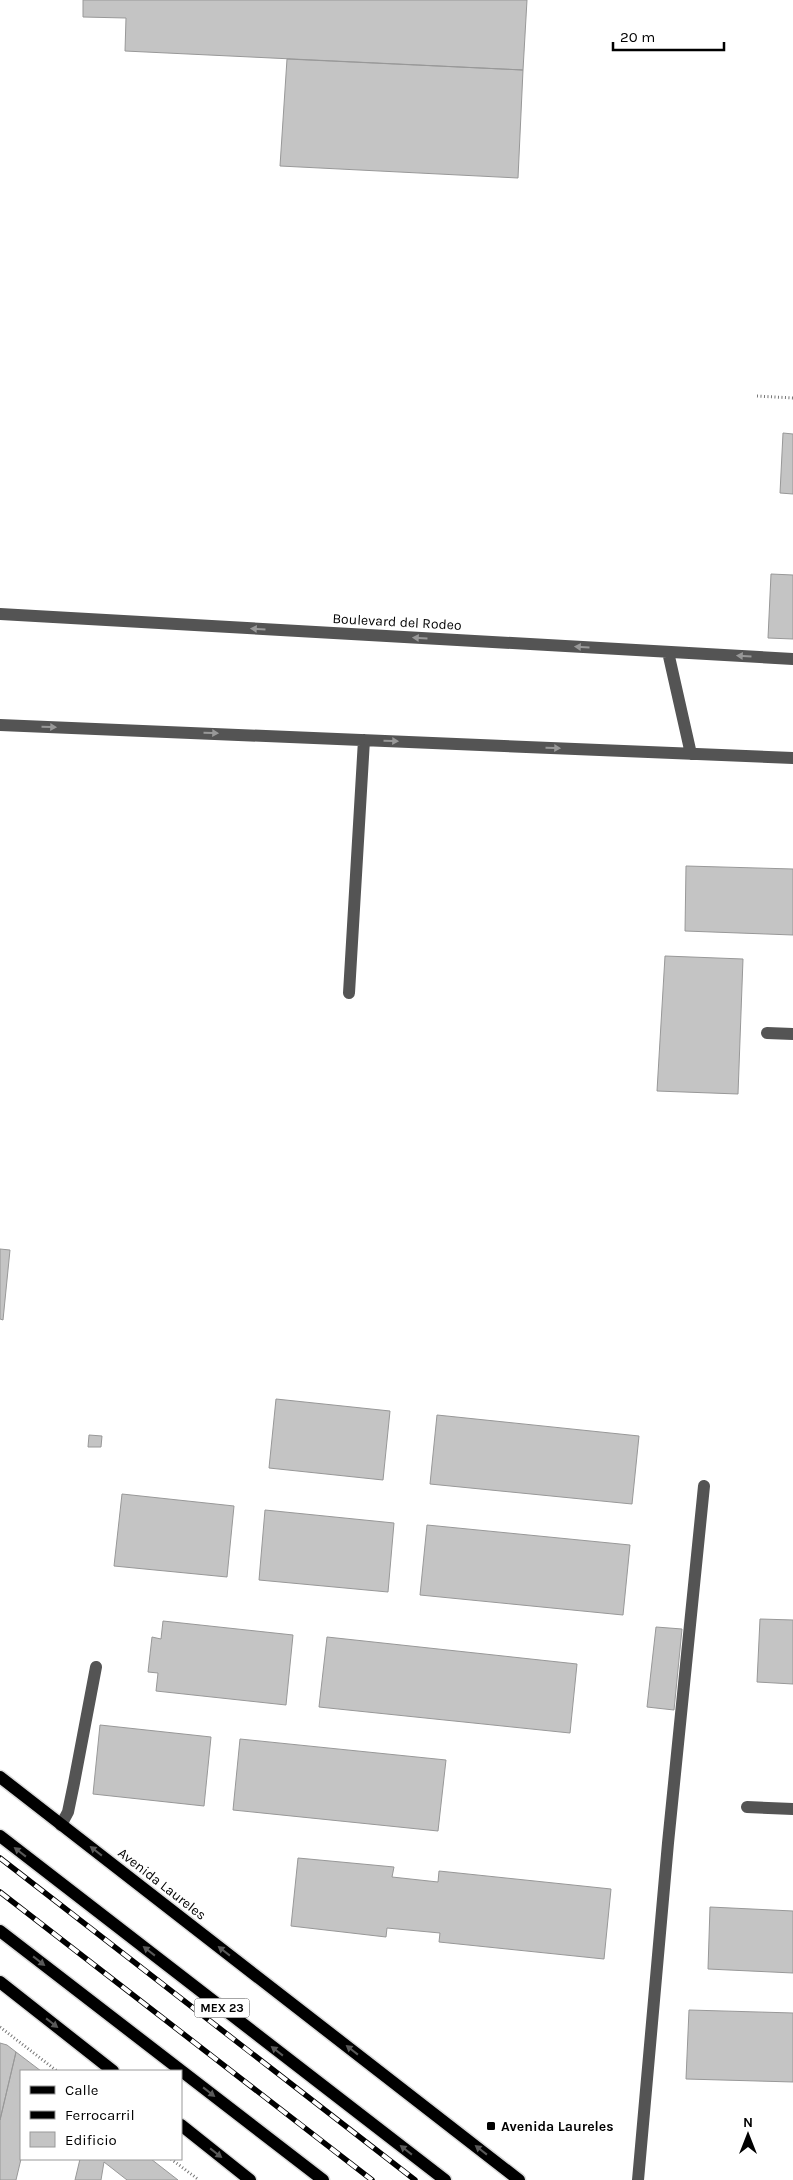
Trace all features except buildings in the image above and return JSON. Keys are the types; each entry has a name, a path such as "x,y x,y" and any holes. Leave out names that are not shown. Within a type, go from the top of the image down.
{"main road":[{"name":"Avenida Laureles","path":"0,1777 519,2180"},
{"name":"MEX 23","path":"0,1836 445,2180"},
{"path":"0,1931 180,2070"},
{"path":"0,1982 112,2070"},
{"path":"182,2071 323,2180"},
{"path":"182,2126 250,2180"}],"street":[{"name":"Boulevard del Rodeo","path":"0,614 793,659"},
{"path":"668,652 691,754"},
{"path":"0,724 793,758"},
{"path":"349,993 364,740"},
{"path":"767,1033 793,1034"},
{"path":"638,2180 668,1843 704,1486"},
{"path":"61,1824 68,1812 96,1668"},
{"path":"747,1807 793,1809"}],"path":[{"path":"757,396 793,398"},
{"path":"0,2027 56,2070"},
{"path":"172,2160 199,2180"}],"railway":[{"path":"0,1858 415,2180"},
{"path":"0,1892 372,2180"}],"place":[{"name":"Avenida Laureles","path":"491,2126"}]}
